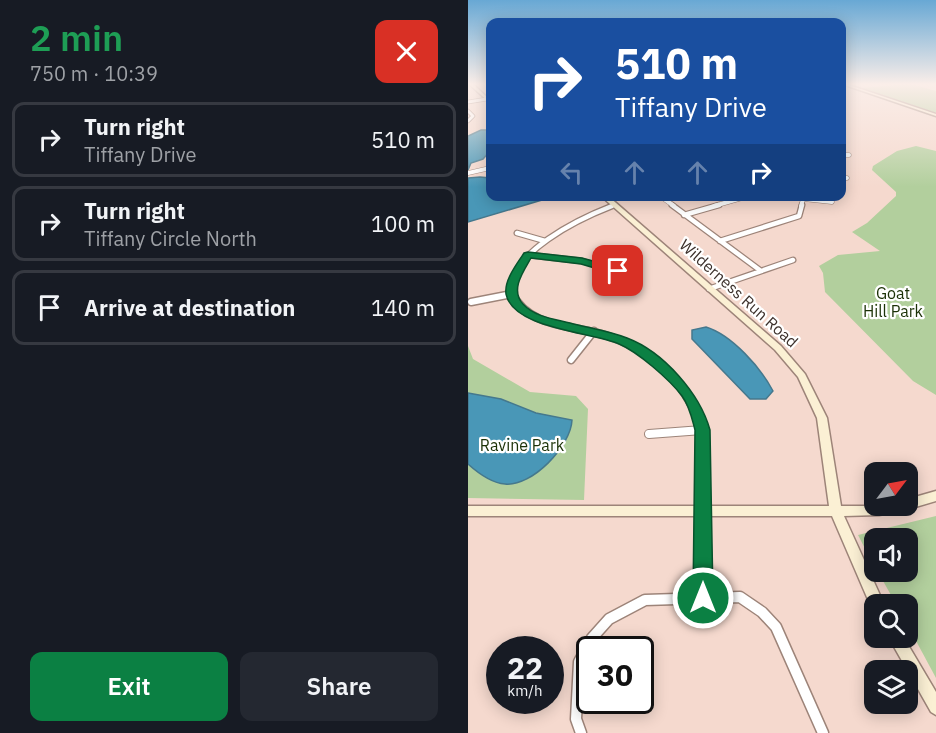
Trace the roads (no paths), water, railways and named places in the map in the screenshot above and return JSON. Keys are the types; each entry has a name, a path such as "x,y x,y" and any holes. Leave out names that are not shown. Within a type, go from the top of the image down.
{"street":[{"path":"468,173 486,169"},
{"name":"Wilderness Run Road","path":"608,201 777,348 802,376 813,394 822,418 836,511 872,594"},
{"path":"666,201 761,271"},
{"path":"684,215 732,201"},
{"path":"720,241 799,216 803,201"},
{"path":"825,201 832,202"},
{"path":"612,206 592,212 545,241 528,255 513,280 512,294 519,306 534,317 594,331 624,341 650,357 687,393 698,411 702,430 703,598"},
{"path":"517,233 545,241"},
{"path":"528,255 582,261 618,271"},
{"path":"709,289 793,260"},
{"path":"471,302 512,294"},
{"path":"571,360 594,331"},
{"path":"649,434 702,430"},
{"path":"918,501 936,496"},
{"path":"468,511 703,513 864,510"},
{"path":"581,733 576,719 579,662 592,638 609,619 645,600 740,597 762,612 776,627 823,733"},
{"path":"902,648 936,707"}],"water":[{"path":"486,130 486,156 471,163 468,170 468,136"},
{"path":"468,178 486,178 486,201 539,201 468,222"},
{"path":"706,327 726,337 745,353 761,372 773,391 766,399 750,399 692,339 692,330"},
{"path":"468,393 501,399 536,413 572,420 570,430 557,452 538,472 516,483 495,482 468,464"}],"park label":[{"name":"Goat Hill Park","path":"893,302"},
{"name":"Ravine Park","path":"522,445"}]}
